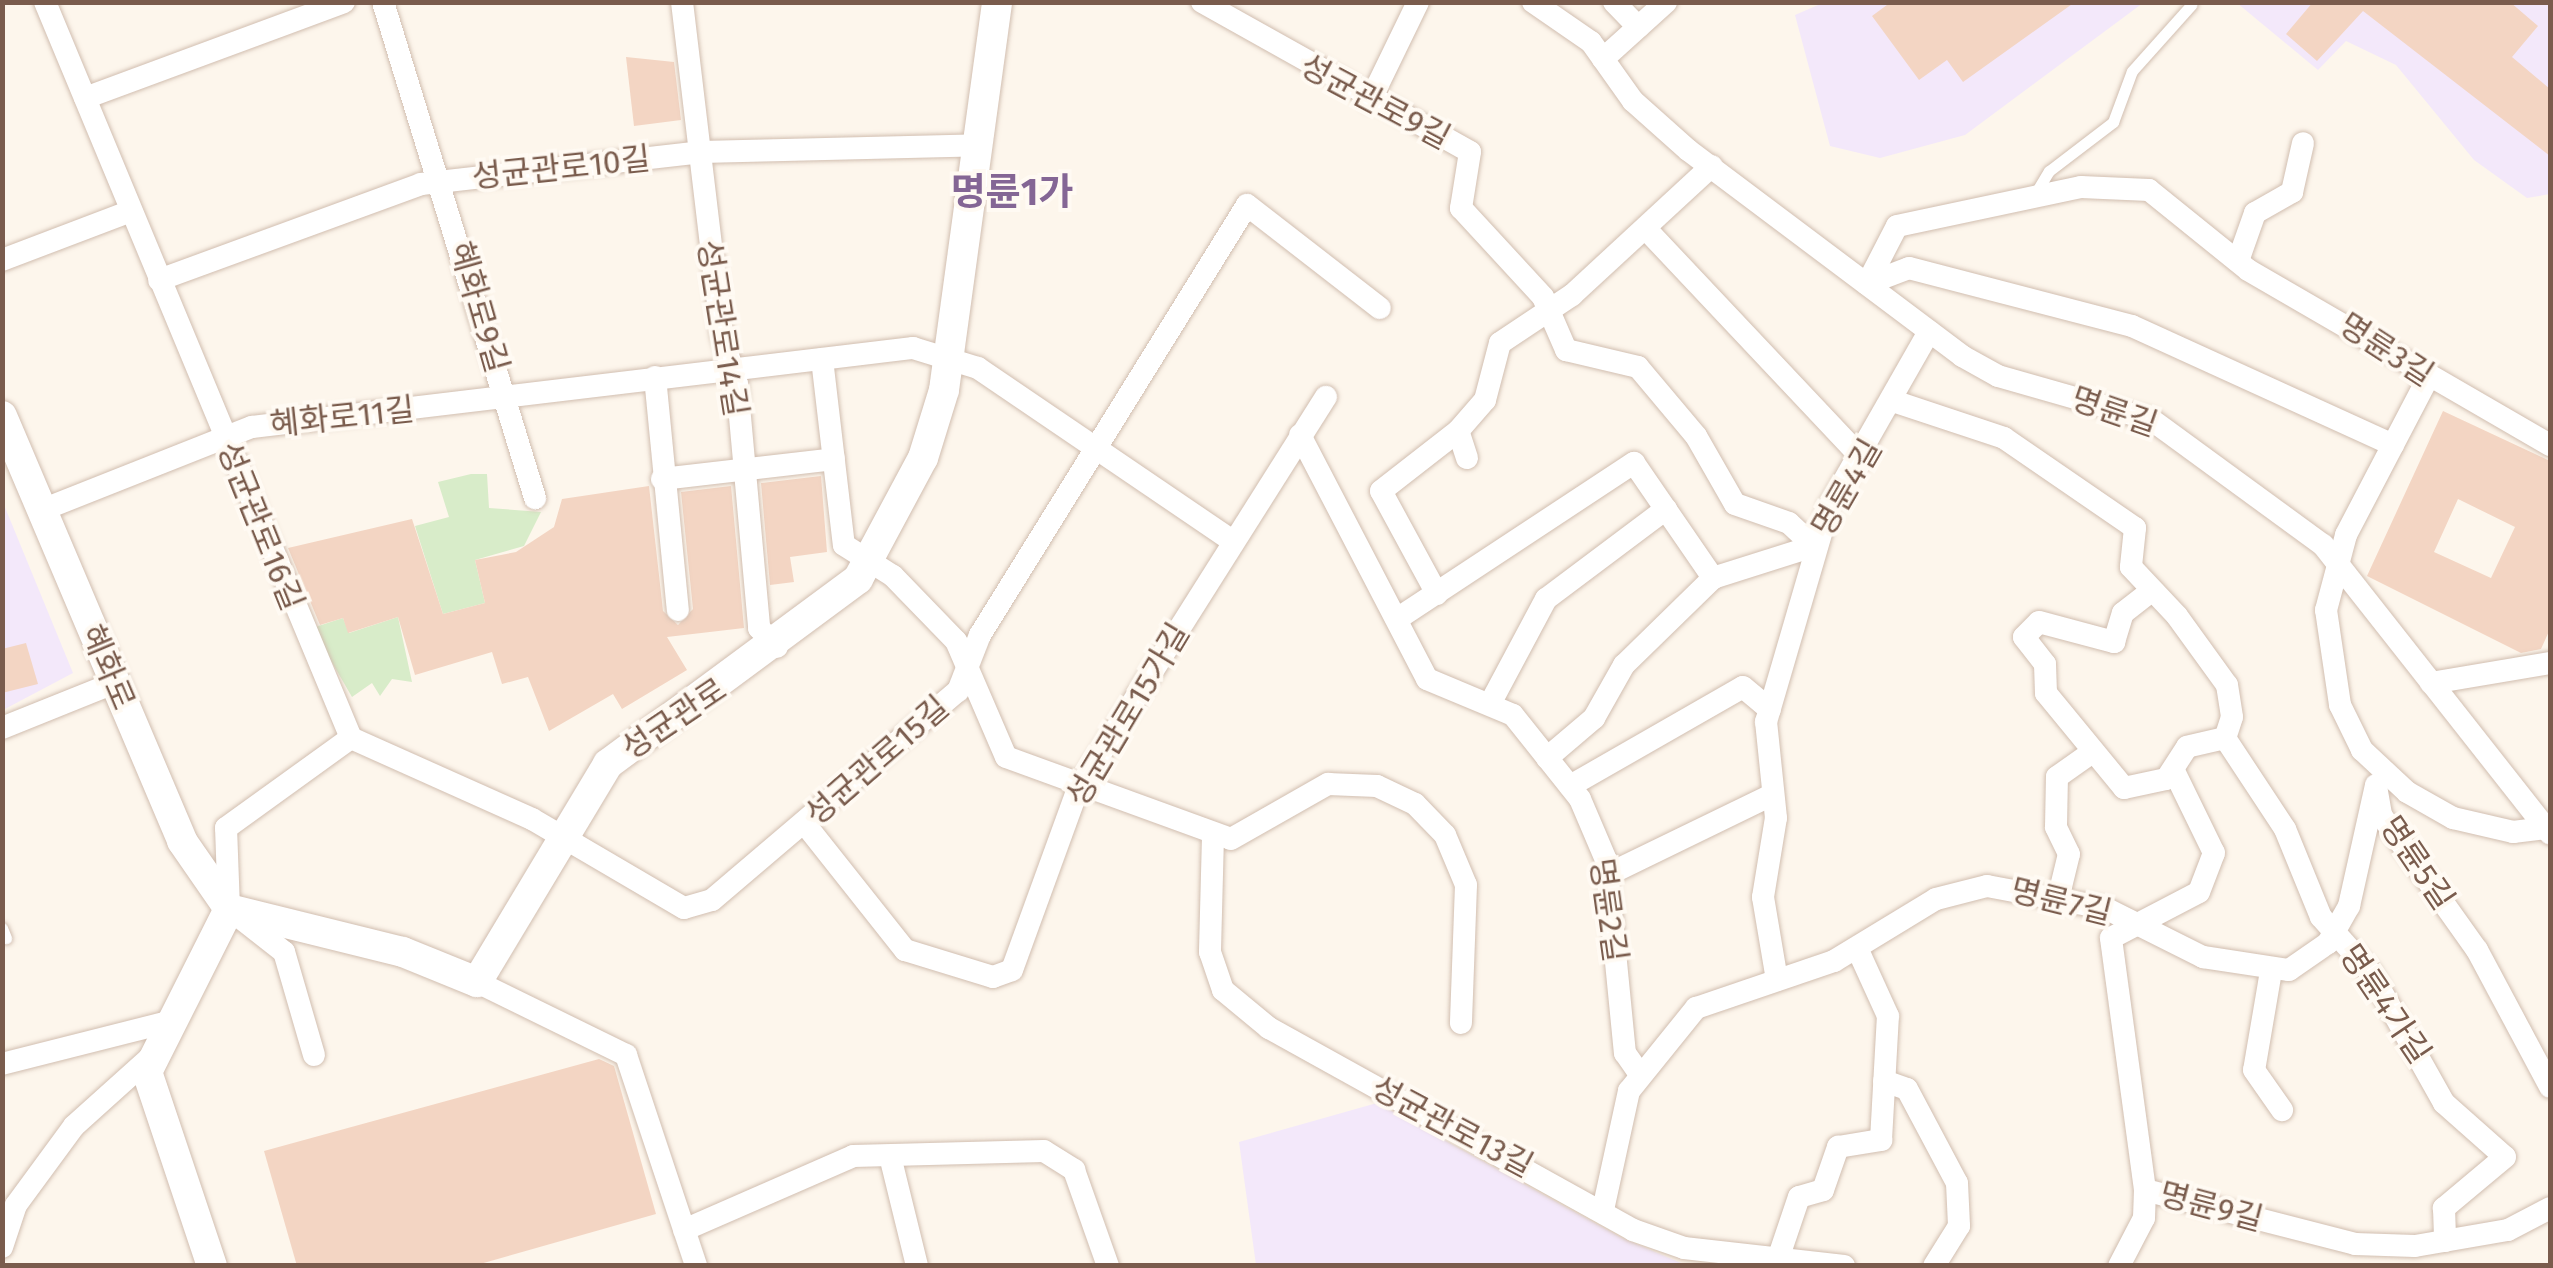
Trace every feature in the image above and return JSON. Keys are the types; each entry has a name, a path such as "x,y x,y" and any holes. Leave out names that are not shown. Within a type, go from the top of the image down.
{"street":[{"name":"성균관로16길","path":"45,2 351,738"},
{"path":"85,98 344,2"},
{"name":"혜화로9길","path":"383,2 443,182 534,498"},
{"name":"성균관로14길","path":"682,2 732,370 739,470 758,628 777,647"},
{"name":"성균관로","path":"477,982 560,838 608,764 838,602 868,562 923,458 950,357 997,2"},
{"name":"성균관로9길","path":"1202,2 1370,101 1470,152 1460,208 1543,297 1546,313 1566,350 1638,366 1696,436 1735,504 1789,524 1814,546"},
{"path":"1370,101 1418,2"},
{"name":"명륜길","path":"1534,2 1603,59 1633,101 1929,332 1998,376 2152,420 2323,545 2549,830"},
{"path":"1614,2 1638,27"},
{"path":"1603,59 1666,2"},
{"path":"2238,262 2256,212 2292,192 2303,144"},
{"name":"성균관로10길","path":"159,280 443,182 702,152 980,145"},
{"path":"1437,594 1381,491 1458,430 1486,400 1500,343 1546,313 1646,229 1712,166"},
{"name":"명륜3길","path":"1868,284 1896,226 2034,195 2149,190 2238,262 2429,376 2545,435"},
{"name":"성균관로15길","path":"560,838 684,908 712,900 906,743 967,673 980,635 1247,205 1380,308"},
{"path":"2,260 131,211"},
{"path":"1646,229 1863,459"},
{"path":"1868,284 1909,268 2132,326 2393,446"},
{"name":"명륜4길","path":"1776,980 1763,896 1772,795 1764,754 1770,710 1814,546 1929,332"},
{"name":"혜화로11길","path":"42,510 224,436 656,377 913,348 950,357"},
{"path":"950,357 1098,448 1234,541"},
{"path":"822,359 844,545 956,641 1006,757 1078,790 1231,840 1328,784 1377,786 1415,804 1444,835 1466,885 1461,1023"},
{"path":"2343,570 2346,536 2429,376"},
{"path":"656,377 662,479 678,610"},
{"name":"성균관로15가길","path":"805,824 905,950 993,978 1012,970 1078,790 1326,397"},
{"path":"1893,401 2004,438 2089,492 2135,528 2131,567 2151,590 2226,685 2224,738 2187,747 2174,771 2124,788 2090,753 2046,693 2045,664 2024,637 2039,622 2114,642 2123,613 2151,590"},
{"name":"혜화로","path":"2,416 182,841 229,909"},
{"path":"1458,430 1467,458"},
{"name":"명륜2길","path":"1300,434 1427,679 1491,702 1570,786 1609,874 1625,1053 1639,1072"},
{"path":"662,479 834,459"},
{"path":"1397,619 1634,463 1712,578"},
{"path":"1491,702 1546,599 1666,510"},
{"path":"1547,758 1594,718 1624,665 1712,578 1814,546"},
{"name":"명륜5길","path":"2343,570 2326,610 2327,644 2340,706 2378,776 2381,815 2477,950 2550,1087"},
{"path":"2431,684 2550,663"},
{"path":"2,728 114,683"},
{"path":"1570,786 1743,687 1770,710"},
{"path":"212,1266 146,1072 176,1020 229,909 226,828 351,738 560,838"},
{"name":"명륜4가길","path":"2224,738 2285,829 2335,931 2428,1064 2444,1104 2505,1157 2444,1208 2444,1241"},
{"path":"2059,895 2069,854 2056,827 2057,777 2090,753"},
{"path":"2136,923 2199,892 2214,853 2174,771"},
{"path":"2282,1110 2254,1070 2270,970 2289,970 2335,931 2349,906 2378,776 2453,818 2513,832 2549,830"},
{"path":"1609,874 1772,795"},
{"name":"성균관로13길","path":"1213,836 1210,952 1223,990 1269,1028 1604,1210 1684,1248 1780,1253 1844,1266"},
{"name":"명륜7길","path":"1604,1210 1639,1072 1696,1008 1857,948 1936,899 1987,886 2059,895 2136,923 2204,957 2270,970"},
{"path":"229,909 402,952 477,982 626,1055 696,1266"},
{"path":"229,909 284,952 314,1055"},
{"name":"명륜9길","path":"2136,923 2111,938 2145,1190 2354,1244 2444,1241 2508,1230 2550,1208"},
{"path":"1780,1253 1800,1197 1823,1190 1838,1147 1881,1140 1888,1016 1857,948"},
{"path":"2,1064 176,1020"},
{"path":"2,1248 16,1205 74,1126 161,1047"},
{"path":"1884,1081 1907,1089 1957,1182 1959,1226 1934,1266"},
{"path":"684,1230 853,1156 1044,1151 1074,1170 1108,1266"},
{"path":"890,1156 917,1266"},
{"path":"2119,1266 2144,1218 2145,1190"}],"lane":[{"path":"2034,195 2049,170 2113,122 2132,71 2191,5"}],"shaded area":[{"path":"1825,2 2143,3 1965,135 1880,158 1830,146 1795,15"},
{"path":"2237,3 2550,3 2550,194 2527,198 2474,160 2396,65 2346,41 2318,70"},
{"path":"2,500 73,673 3,710 2,710"},
{"path":"1377,1103 1622,1238 1686,1265 1256,1265 1239,1142"}],"green space":[{"path":"487,474 489,508 541,512 524,546 475,560 485,603 443,614 415,526 449,517 438,482"},
{"path":"398,617 412,682 392,679 380,696 372,683 352,697 312,628 343,618 349,633"}],"building":[{"path":"1891,2 2075,2 1963,82 1947,60 1919,80 1872,16"},
{"path":"2313,2 2510,2 2538,26 2512,57 2550,89 2550,156 2363,11 2317,61 2286,34"},
{"path":"626,57 674,62 681,120 634,126"},
{"path":"2443,411 2550,461 2550,629 2541,649 2521,653 2367,576","holes":["2458,499 2515,527 2491,578 2434,552"]},
{"path":"821,476 827,552 790,557 794,582 770,585 761,483"},
{"path":"649,486 663,611 678,625 693,609 681,492 731,486 744,628 667,637 687,670 622,709 613,694 549,731 528,677 502,684 492,652 415,675 398,617 348,633 343,618 320,625 288,548 412,519 443,614 485,603 475,560 516,552 554,527 562,499"},
{"path":"26,643 38,684 2,693 2,649"},
{"path":"599,1059 614,1066 656,1214 473,1266 297,1266 264,1151"}],"district":[{"name":"명륜1가","path":"1012,193"}]}
